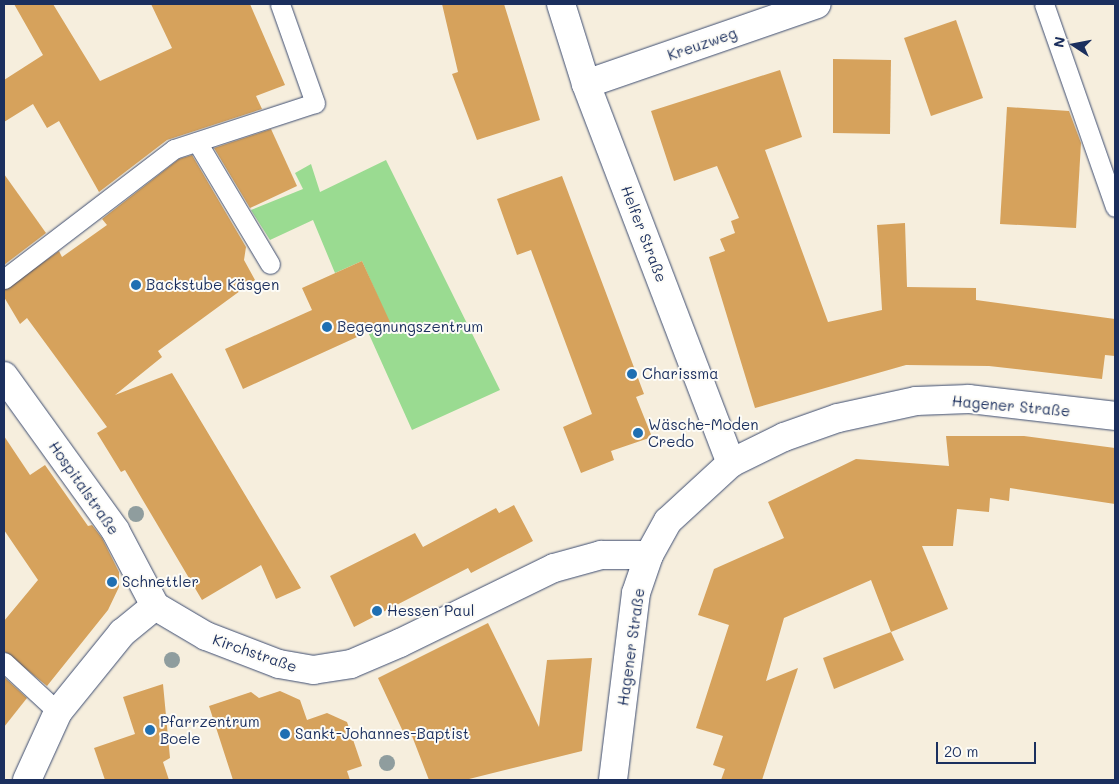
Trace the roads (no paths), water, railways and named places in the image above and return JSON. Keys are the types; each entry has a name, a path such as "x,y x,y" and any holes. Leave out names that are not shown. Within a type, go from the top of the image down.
{"street":[{"name":"Helfer Straße","path":"561,4 586,84 732,463"},
{"name":"Kreuzweg","path":"586,84 817,4"},
{"name":"Hospitalstraße","path":"4,376 115,530 155,606"},
{"name":"Hagener Straße","path":"613,780 636,593 649,555 668,521 732,463 784,437 838,418 916,401 969,399 1115,416"},
{"name":"Kirchstraße","path":"155,606 206,636 279,664 313,670 351,664 400,643 554,568 601,555 649,555"},
{"path":"26,780 58,712 122,633 155,606"}],"lane":[{"path":"4,279 174,149 316,103 280,4"},
{"path":"1044,4 1115,207"},
{"path":"197,142 270,264"},
{"path":"4,662 58,712"}],"place":[{"name":"Backstube Käsgen","path":"136,285"},
{"name":"Begegnungszentrum","path":"327,327"},
{"name":"Charissma","path":"632,374"},
{"name":"Wäsche-Moden Credo","path":"638,433"},
{"name":"Schnettler","path":"112,582"},
{"name":"Hessen Paul","path":"377,611"},
{"name":"Pfarrzentrum Boele","path":"150,730"},
{"name":"Sankt-Johannes-Baptist","path":"285,734"}]}
